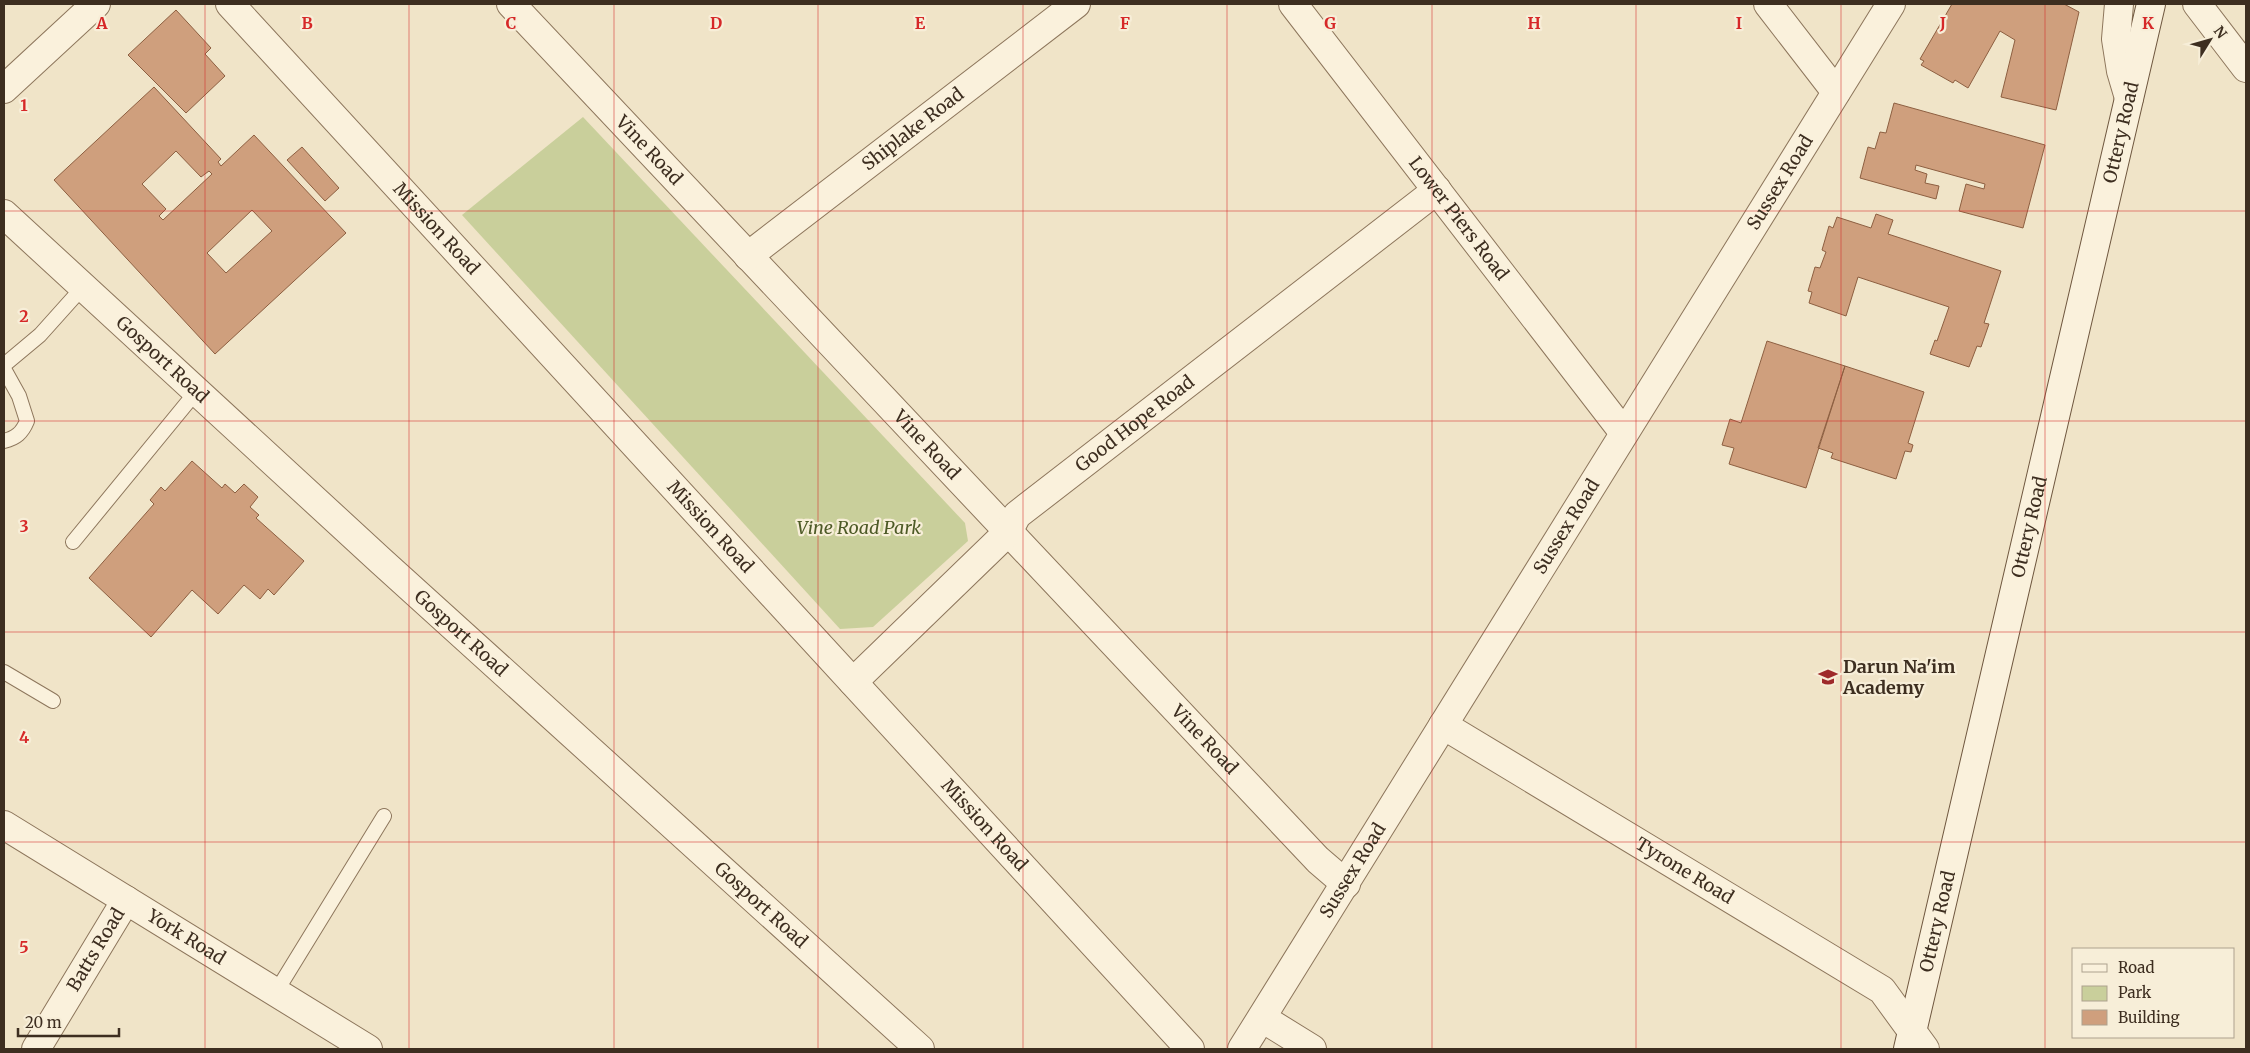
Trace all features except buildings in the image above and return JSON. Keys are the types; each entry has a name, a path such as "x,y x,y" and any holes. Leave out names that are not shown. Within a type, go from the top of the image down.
{"street":[{"path":"4,89 96,4"},
{"name":"Mission Road","path":"230,4 1190,1049"},
{"name":"Vine Road","path":"511,4 1318,860 1346,884"},
{"name":"Shiplake Road","path":"748,256 1076,4"},
{"name":"Lower Piers Road","path":"1293,4 1624,433"},
{"path":"1768,4 1836,92"},
{"name":"Sussex Road","path":"1242,1049 1891,4"},
{"path":"2119,4 2116,39 2120,71 2128,98"},
{"name":"Ottery Road","path":"1915,1043 2128,98 2151,4"},
{"path":"2205,6 2246,68"},
{"name":"Good Hope Road","path":"853,682 1008,532 1017,515 1437,190"},
{"name":"Gosport Road","path":"4,214 196,392 920,1049"},
{"name":"Tyrone Road","path":"1443,726 1882,990 1915,1043"},
{"name":"York Road","path":"4,824 368,1049"},
{"name":"Batts Road","path":"36,1049 126,900"},
{"path":"1262,1018 1312,1049"}],"lane":[{"path":"4,441 14,438 23,431 27,421 19,396 4,367 40,335 83,287"},
{"path":"73,542 196,392"},
{"path":"4,672 53,701"},
{"path":"276,992 384,816"}],"green space":[{"name":"Vine Road Park","path":"583,117 965,523 968,541 873,627 840,629 462,215"}],"place":[{"name":"Darun Na'im Academy","path":"1828,677"}]}
